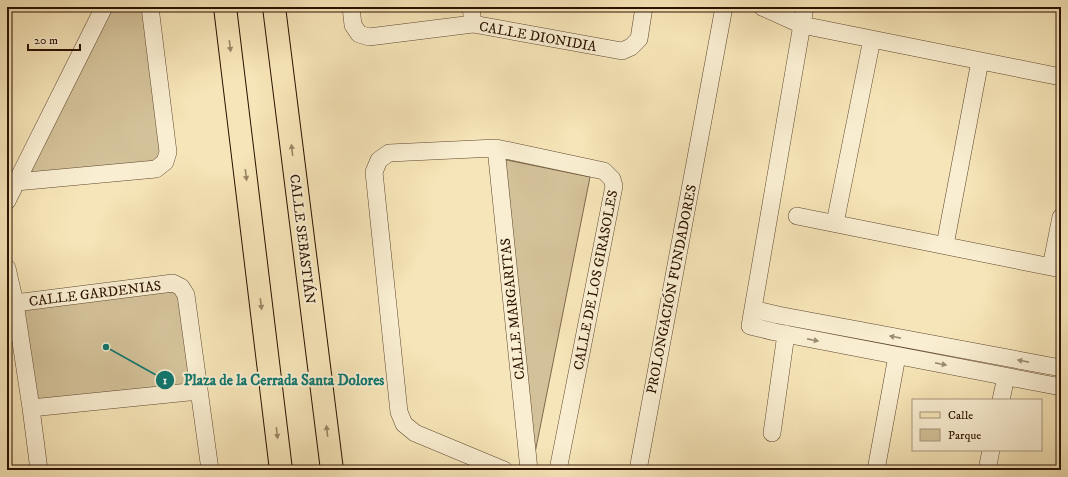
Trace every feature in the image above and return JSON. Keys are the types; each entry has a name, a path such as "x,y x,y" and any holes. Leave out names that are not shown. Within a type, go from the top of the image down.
{"main road":[{"path":"225,7 281,470"},
{"name":"CALLE SEBASTIÁN","path":"274,7 332,470"}],"street":[{"path":"7,201 104,7"},
{"path":"16,182 156,170 164,162 168,152 150,7"},
{"name":"CALLE DIONIDIA","path":"351,7 353,25 359,34 369,37 473,24 622,50 631,47 639,39 644,7"},
{"path":"471,7 473,24"},
{"name":"PROLONGACIÓN FUNDADORES","path":"638,470 724,7"},
{"path":"762,7 802,25 1061,77"},
{"path":"805,7 750,326 1061,387"},
{"path":"835,223 872,39"},
{"path":"946,245 980,60"},
{"name":"CALLE DE LOS GIRASOLES","path":"504,470 415,433 404,424 398,412 374,172 380,160 389,153 496,148 604,172 612,179 614,186 558,470"},
{"name":"CALLE MARGARITAS","path":"496,148 529,470"},
{"path":"797,216 1056,268 1061,217"},
{"name":"CALLE GARDENIAS","path":"7,268 15,303 39,470"},
{"name":"CALLE GARDENIAS","path":"15,303 173,283 180,287 186,295 210,470"},
{"path":"753,309 1061,368"},
{"path":"772,433 786,334"},
{"path":"876,470 897,356"},
{"path":"1002,399 1006,377"},
{"path":"31,408 199,390"},
{"path":"986,470 991,451"}],"green space":[{"path":"107,7 145,7 162,161 19,180"},
{"path":"497,158 590,177 535,453"},
{"path":"179,287 199,390 31,408 15,303"}],"place":[{"name":"Plaza de la Cerrada Santa Dolores","path":"106,347"}]}
